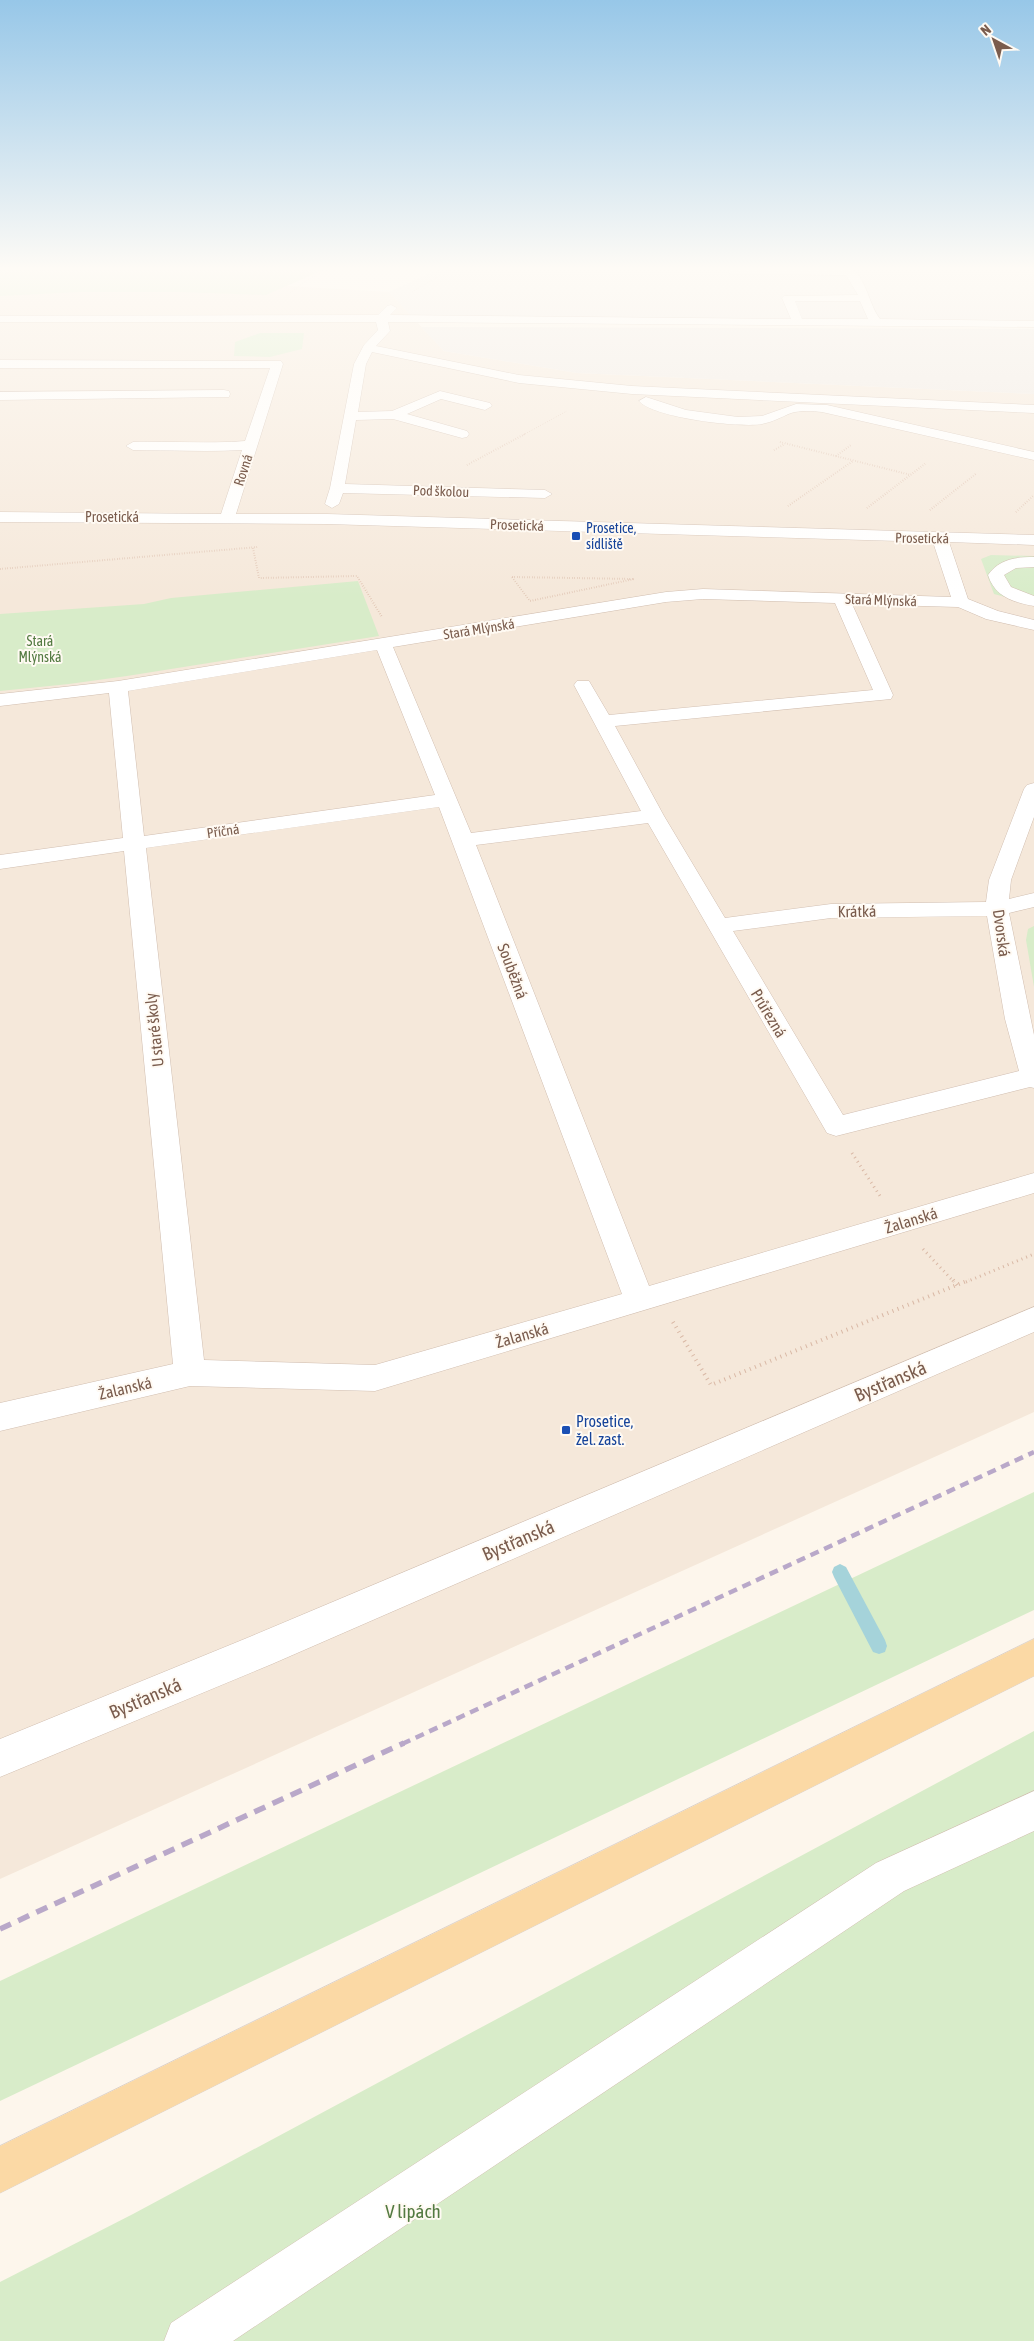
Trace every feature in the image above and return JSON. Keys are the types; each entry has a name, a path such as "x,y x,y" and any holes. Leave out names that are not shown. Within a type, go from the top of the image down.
{"main road":[{"path":"0,2170 1034,1657"}],"street":[{"name":"Rovná","path":"227,518 272,378"},
{"path":"327,520 337,488 357,378"},
{"path":"515,378 632,390 1034,409"},
{"path":"632,390 647,403 674,410 745,422 764,420 787,410 813,407 1034,456"},
{"path":"0,396 224,394"},
{"path":"394,415 440,394 485,406"},
{"path":"350,416 394,415 462,434"},
{"path":"133,446 191,445 205,448 251,445"},
{"name":"Pod školou","path":"337,488 545,494"},
{"name":"Prosetická","path":"0,517 285,519 936,539 1034,540"},
{"path":"936,539 961,602 992,615 1034,625"},
{"path":"1031,600 1009,593 1002,588 997,583 996,575 1003,568 1019,563 1034,562"},
{"name":"Stará Mlýnská","path":"0,700 118,687 666,597 703,594 961,602"},
{"path":"604,721 884,695 842,599"},
{"name":"Souběžná","path":"384,643 648,1299"},
{"name":"Průřezná","path":"583,685 654,816 836,1126 1033,1078"},
{"name":"U staré školy","path":"118,687 190,1373"},
{"name":"Dvorská","path":"1033,1078 1017,1019 997,909 1000,880 1034,789"},
{"name":"Příčná","path":"0,862 446,800"},
{"path":"463,840 654,816"},
{"name":"Krátká","path":"718,926 831,911 997,909 1034,900"},
{"name":"Žalanská","path":"0,1417 190,1373 375,1378 648,1299 1034,1183"},
{"name":"Bystřanská","path":"0,1758 286,1639 1034,1319"},
{"path":"189,2341 890,1878 1034,1811"}],"path":[{"path":"420,490 559,414"},
{"path":"745,422 759,437 911,475"},
{"path":"774,450 785,444"},
{"path":"835,456 851,445"},
{"path":"772,534 774,516 853,460"},
{"path":"856,536 856,515 926,463"},
{"path":"936,539 924,514 977,473"},
{"path":"0,569 253,548 273,542 285,519"},
{"path":"253,548 259,578 356,576 384,620 422,628 429,636"},
{"path":"899,1223 958,1286"},
{"path":"648,1299 711,1385 1034,1254"}],"shaded area":[{"path":"0,378 691,378 1034,394 1034,1412 0,1879"},
{"path":"691,378 1034,378 1034,394"}],"green space":[{"path":"991,555 1034,556 1034,605 994,594 981,559"},
{"name":"Stará Mlýnská","path":"358,581 379,636 127,676 0,691 0,614 144,604 171,598"},
{"path":"1034,926 1034,987 1026,940 1028,929"},
{"path":"1034,1492 1034,1610 0,2101 0,1981"},
{"name":"V lipách","path":"1034,1731 1034,2341 0,2341 0,2282 133,2214"}],"waterway":[{"path":"840,1572 879,1646"}],"railway":[{"path":"402,1744 1034,1452"},
{"path":"0,1929 404,1743"}],"place":[{"name":"Prosetice, sídliště","path":"576,536"},
{"name":"Prosetice, žel. zast.","path":"566,1430"}]}
